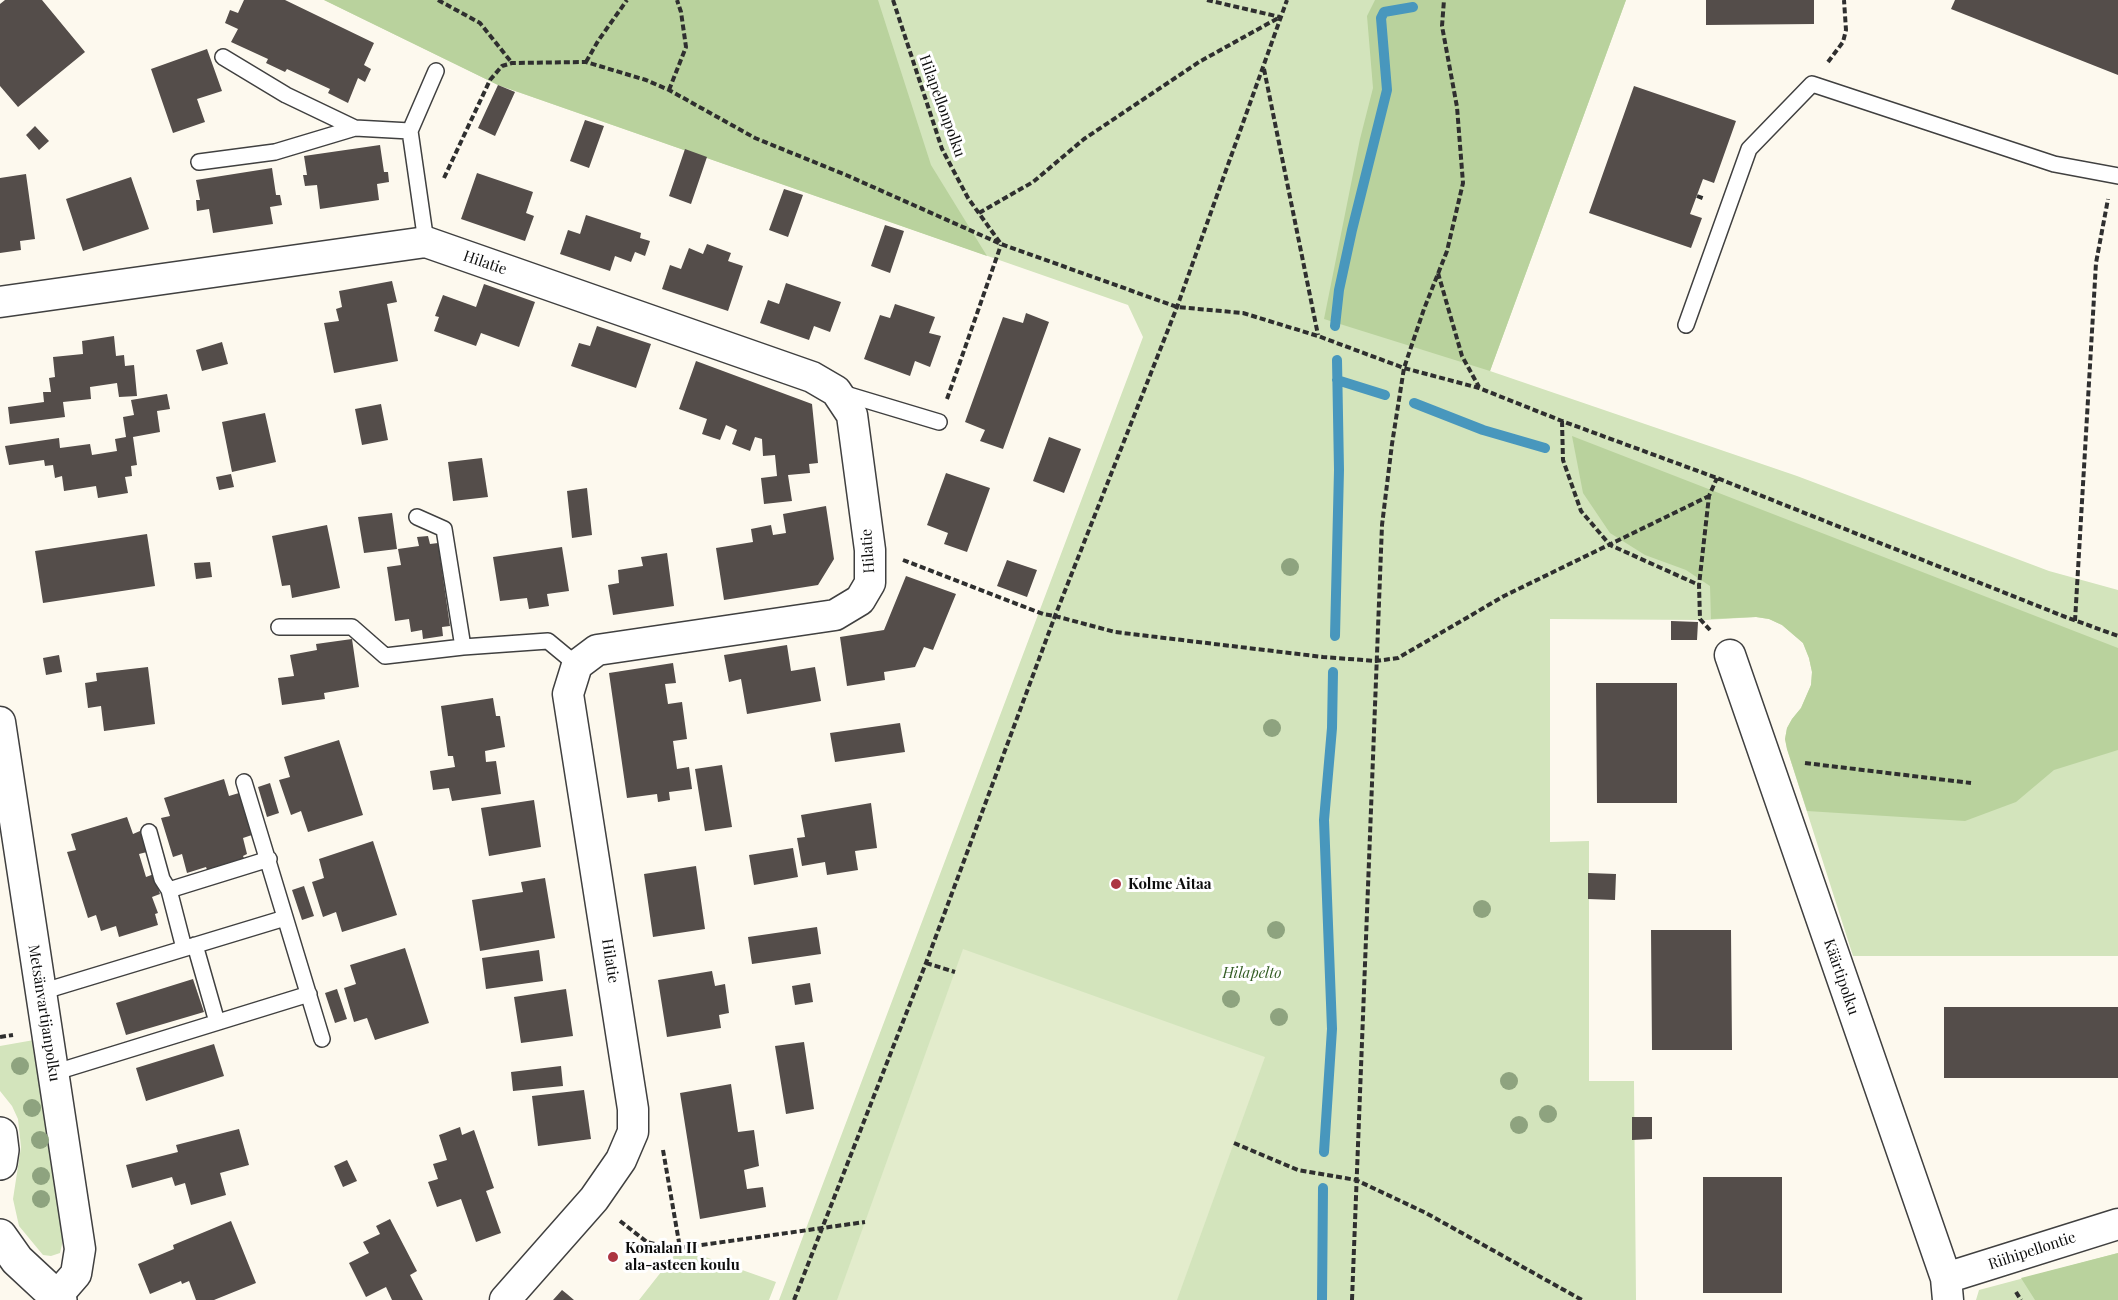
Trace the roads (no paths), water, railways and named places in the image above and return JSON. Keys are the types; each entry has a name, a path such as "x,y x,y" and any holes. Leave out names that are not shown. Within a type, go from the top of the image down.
{"street":[{"name":"Hilatie","path":"0,303 426,242 812,377 836,391 852,415 870,550 870,583 860,600 834,615 597,650 577,665 568,694 633,1109 633,1132 621,1160 594,1199 505,1300"},
{"name":"Käärtipolku","path":"1730,655 1947,1289"},
{"name":"Metsänvartijanpolku","path":"0,722 80,1248 76,1274 58,1299"},
{"path":"0,1134 2,1150 0,1163"},
{"name":"Riihipellontie","path":"1947,1289 2118,1224"},
{"path":"0,1236 17,1260 58,1299"}],"lane":[{"path":"223,57 286,95 355,128"},
{"path":"426,242 410,131 436,71"},
{"path":"1686,325 1749,149 1812,84 2054,164 2115,175"},
{"path":"199,162 275,152 355,128 410,131"},
{"path":"836,391 939,422"},
{"path":"417,517 444,529 463,647"},
{"path":"279,627 352,627 385,656 463,647 548,641 577,665"},
{"path":"244,782 322,1039"},
{"path":"149,832 162,879 169,890 217,1022"},
{"path":"169,890 268,859"},
{"path":"41,992 285,918"},
{"path":"53,1072 309,994"}],"waterway":[{"path":"1335,326 1339,290 1352,230 1387,90 1381,18 1384,12 1413,7"},
{"path":"1335,636 1339,470 1337,360"},
{"path":"1337,380 1385,395"},
{"path":"1414,403 1483,430 1545,448"},
{"path":"1324,1152 1332,1029 1324,820 1332,728 1333,672"},
{"path":"1322,1300 1323,1188"}],"place":[{"name":"Kolme Aitaa","path":"1116,884"},
{"name":"Konalan II ala-asteen koulu","path":"613,1257"}],"park label":[{"name":"Hilapelto","path":"1252,973"}]}
